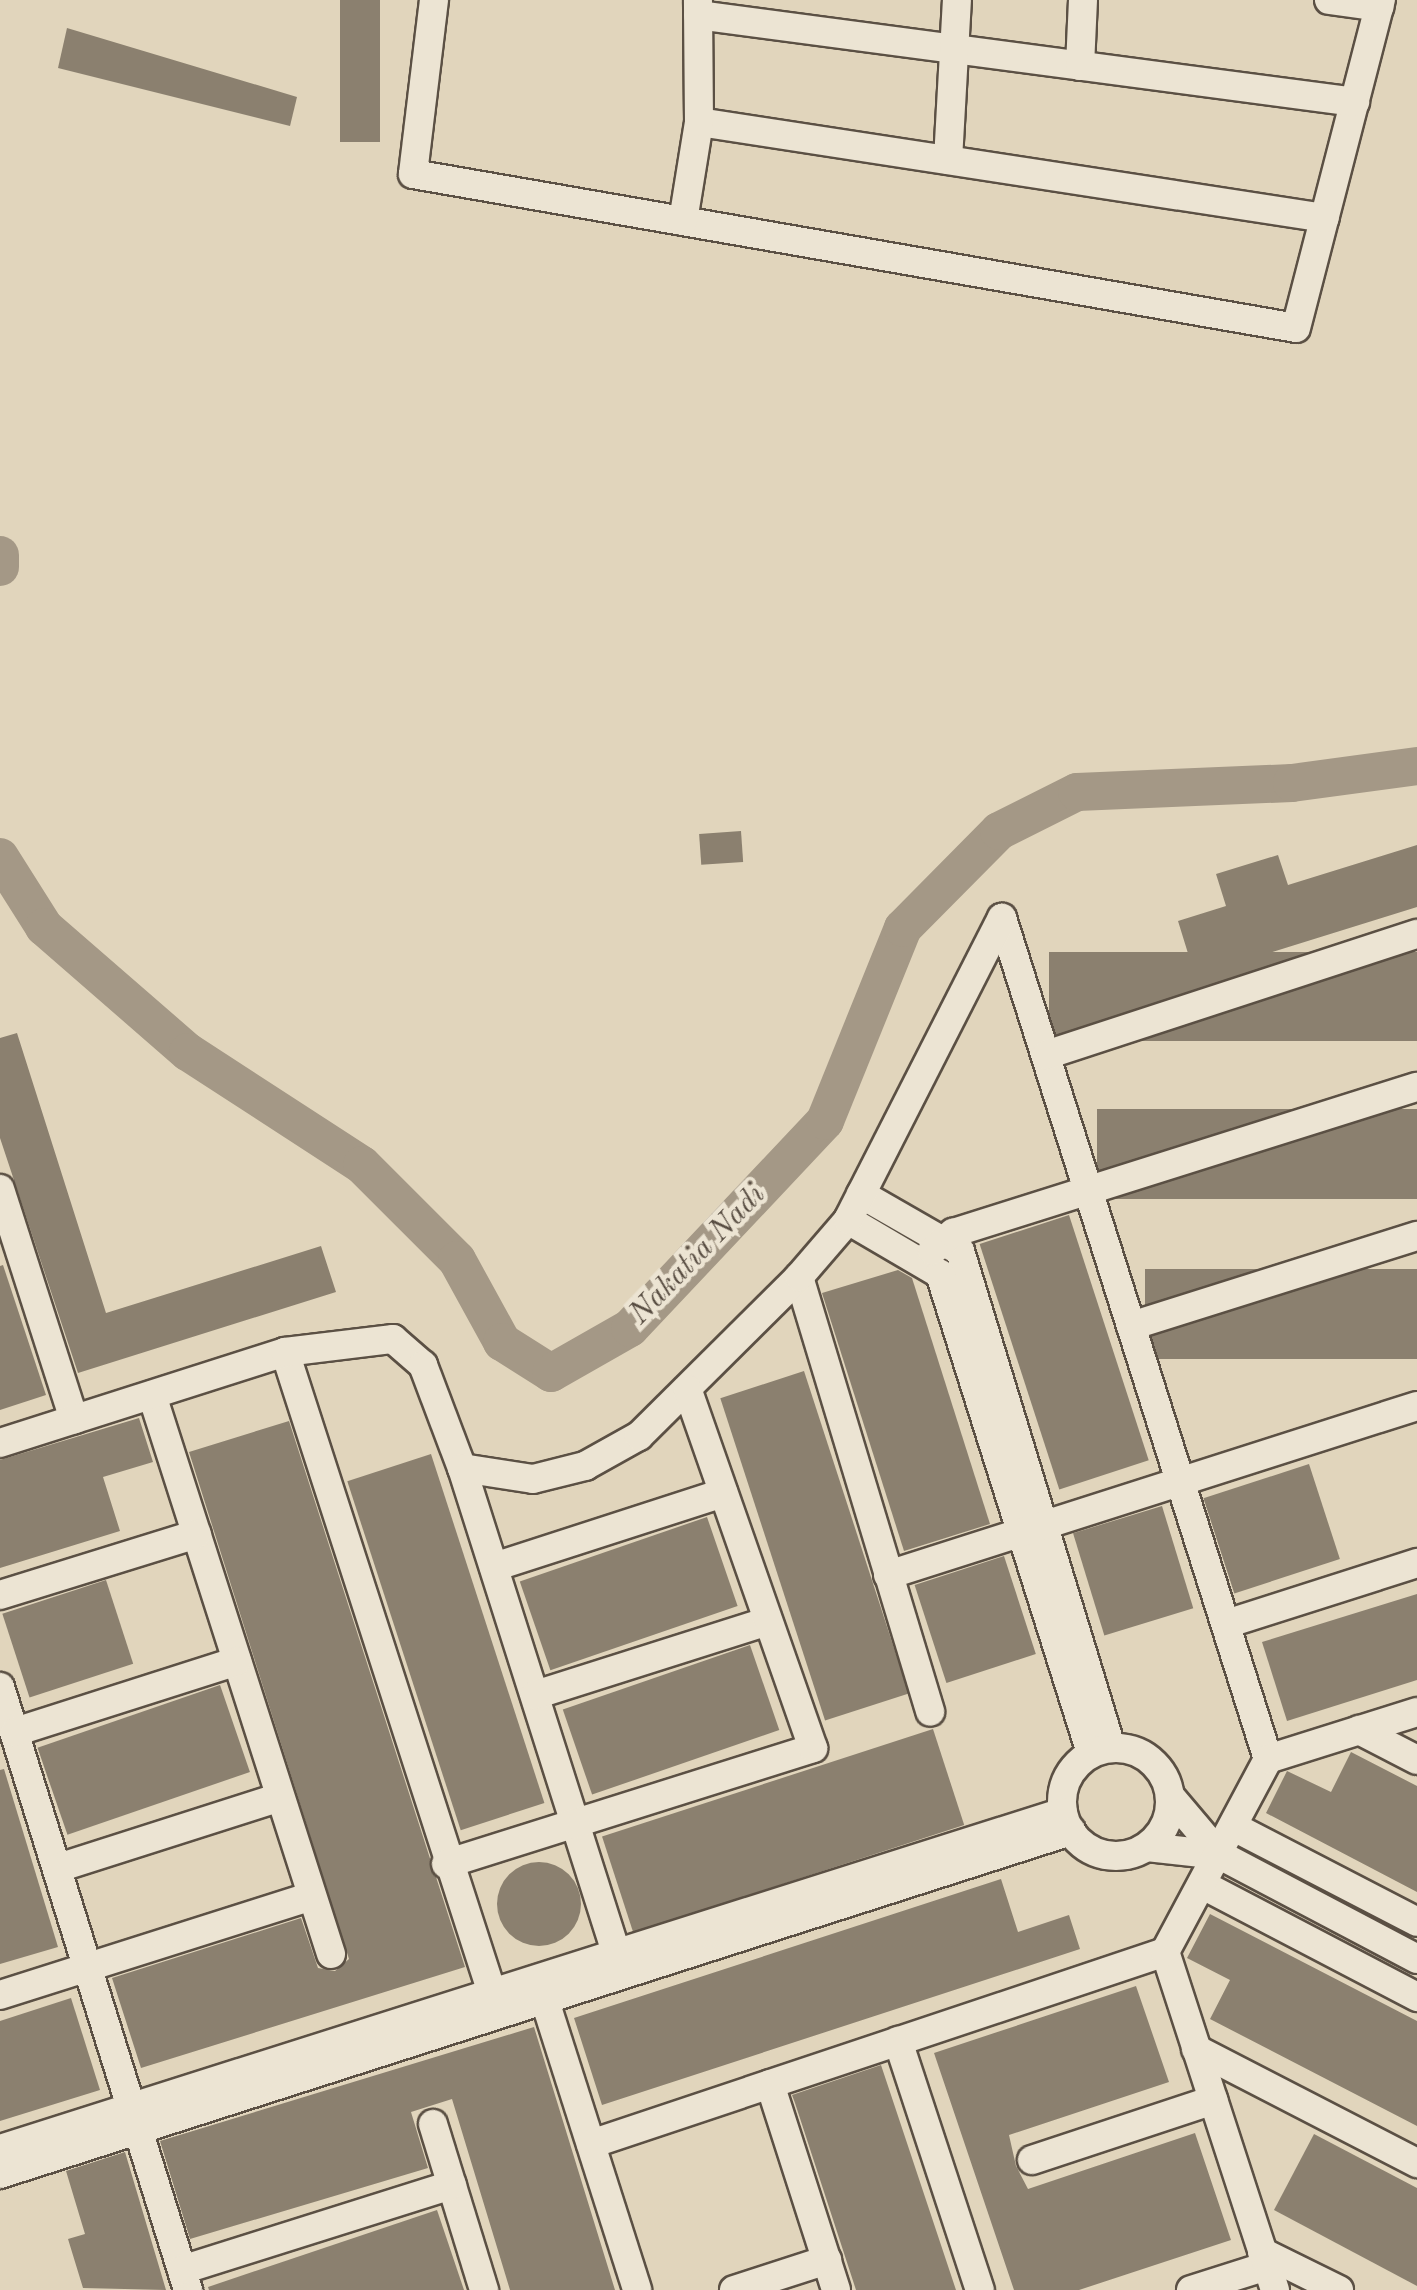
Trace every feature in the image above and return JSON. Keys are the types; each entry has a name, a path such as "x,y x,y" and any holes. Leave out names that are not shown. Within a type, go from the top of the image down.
{"street":[{"path":"434,0 413,174 1296,328 1380,3 1330,0"},
{"path":"948,160 957,0"},
{"path":"1080,66 1083,0"},
{"path":"683,221 698,122 698,8 953,49 1355,102"},
{"path":"698,122 1325,218"},
{"path":"462,1468 533,1479 585,1466 640,1436 798,1278 848,1220 1002,918 1268,1760 1165,1952 590,2144"},
{"path":"1046,1055 1417,934"},
{"path":"920,1262 943,1241 1417,1087"},
{"path":"0,1190 74,1419"},
{"path":"860,1194 960,1251 1032,1528"},
{"path":"848,1220 940,1274 1032,1528 1101,1750"},
{"path":"1131,1326 1417,1236"},
{"path":"798,1278 930,1712"},
{"path":"0,1443 285,1352 393,1339 423,1364 462,1468 620,1964"},
{"path":"285,1352 446,1864 492,1993"},
{"path":"446,1864 813,1748 687,1389"},
{"path":"152,1394 331,1954"},
{"path":"888,1575 1417,1406"},
{"path":"494,1567 723,1493"},
{"path":"0,1595 196,1534"},
{"path":"1226,1624 1417,1564"},
{"path":"534,1695 768,1621"},
{"path":"14,1732 238,1662"},
{"path":"0,1686 185,2280 452,2185"},
{"path":"1268,1760 1417,1712"},
{"path":"1359,1730 1417,1760"},
{"path":"1101,1750 1152,1760 1171,1797 1220,1854 1417,1959"},
{"path":"1101,1750 1064,1786 1067,1821 1100,1854 1146,1847 1220,1854"},
{"path":"58,1868 280,1797"},
{"path":"1146,1847 1169,1818 1171,1797"},
{"path":"0,2148 136,2118 1067,1821"},
{"path":"1234,1828 1417,1922"},
{"path":"1202,1885 1417,1998"},
{"path":"0,1995 312,1896"},
{"path":"1165,1952 1268,2269"},
{"path":"0,2174 136,2118 492,1993 541,1989"},
{"path":"541,1989 638,2290"},
{"path":"898,2041 980,2290"},
{"path":"1196,2048 1417,2162"},
{"path":"770,2084 836,2290"},
{"path":"1032,2160 1212,2100"},
{"path":"433,2124 484,2290"},
{"path":"734,2290 826,2260"},
{"path":"1191,2290 1268,2269 1339,2290"}],"building":[{"path":"340,0 380,0 380,142 340,142"},
{"path":"67,28 297,97 290,126 58,68"},
{"path":"741,831 743,862 701,865 699,834"},
{"path":"1417,845 1417,907 1195,976 1178,921 1226,906 1216,874 1278,855 1288,885"},
{"path":"1049,952 1417,952 1417,1041 1049,1041"},
{"path":"17,1033 106,1313 321,1246 336,1292 78,1373 0,1138 0,1038"},
{"path":"1097,1109 1417,1109 1417,1199 1097,1199"},
{"path":"1069,1215 1149,1460 1059,1489 980,1244"},
{"path":"3,1265 46,1395 0,1410 0,1266"},
{"path":"1145,1269 1417,1269 1417,1359 1145,1359"},
{"path":"898,1270 912,1278 990,1524 904,1551 822,1293"},
{"path":"804,1371 909,1693 825,1721 720,1398"},
{"path":"139,1418 153,1462 103,1477 120,1531 0,1568 0,1460"},
{"path":"289,1421 465,1967 141,2068 112,1978 301,1918 318,1968 335,1971 349,1959 189,1452"},
{"path":"431,1454 544,1803 461,1830 347,1481"},
{"path":"1309,1464 1340,1559 1234,1593 1203,1498"},
{"path":"1162,1506 1193,1608 1104,1636 1073,1533"},
{"path":"707,1517 738,1606 550,1670 520,1581"},
{"path":"1004,1556 1036,1654 946,1683 915,1585"},
{"path":"106,1580 133,1664 30,1697 2,1614"},
{"path":"1417,1594 1417,1680 1287,1721 1262,1642"},
{"path":"750,1645 779,1730 592,1795 563,1709"},
{"path":"220,1685 250,1772 67,1835 38,1748"},
{"path":"933,1729 964,1825 633,1933 602,1837"},
{"path":"1351,1752 1417,1786 1417,1892 1266,1813 1287,1771 1331,1792"},
{"path":"4,1769 58,1947 0,1964 0,1770"},
{"path":"539,1862 555,1865 569,1874 578,1888 578,1920 569,1934 555,1943 539,1946 523,1943 509,1934 500,1920 497,1904 500,1888 509,1874 523,1865"},
{"path":"1001,1879 1018,1932 1069,1915 1080,1949 602,2105 574,2018"},
{"path":"1210,1914 1417,2021 1417,2126 1210,2019 1230,1980 1187,1958"},
{"path":"1136,1986 1169,2082 1009,2135 1016,2166 1028,2189 1195,2133 1231,2240 1079,2290 1014,2290 934,2053"},
{"path":"71,1998 100,2090 0,2121 0,2021"},
{"path":"534,2027 615,2290 510,2290 452,2099 411,2112 428,2168 190,2239 160,2141"},
{"path":"881,2065 956,2290 856,2290 792,2095"},
{"path":"1314,2134 1417,2188 1417,2286 1274,2210"},
{"path":"125,2152 166,2290 83,2288 68,2239 85,2234 66,2171"},
{"path":"437,2210 464,2290 209,2290 208,2287"}],"waterway":[{"name":"Nakatia Nadi","path":"0,555 0,567"},
{"name":"Nakatia Nadi","path":"0,857 44,927 188,1052 362,1165 457,1260 502,1342 551,1373 630,1328 825,1121 903,928 999,831 1077,792 1292,783 1417,766"}]}
